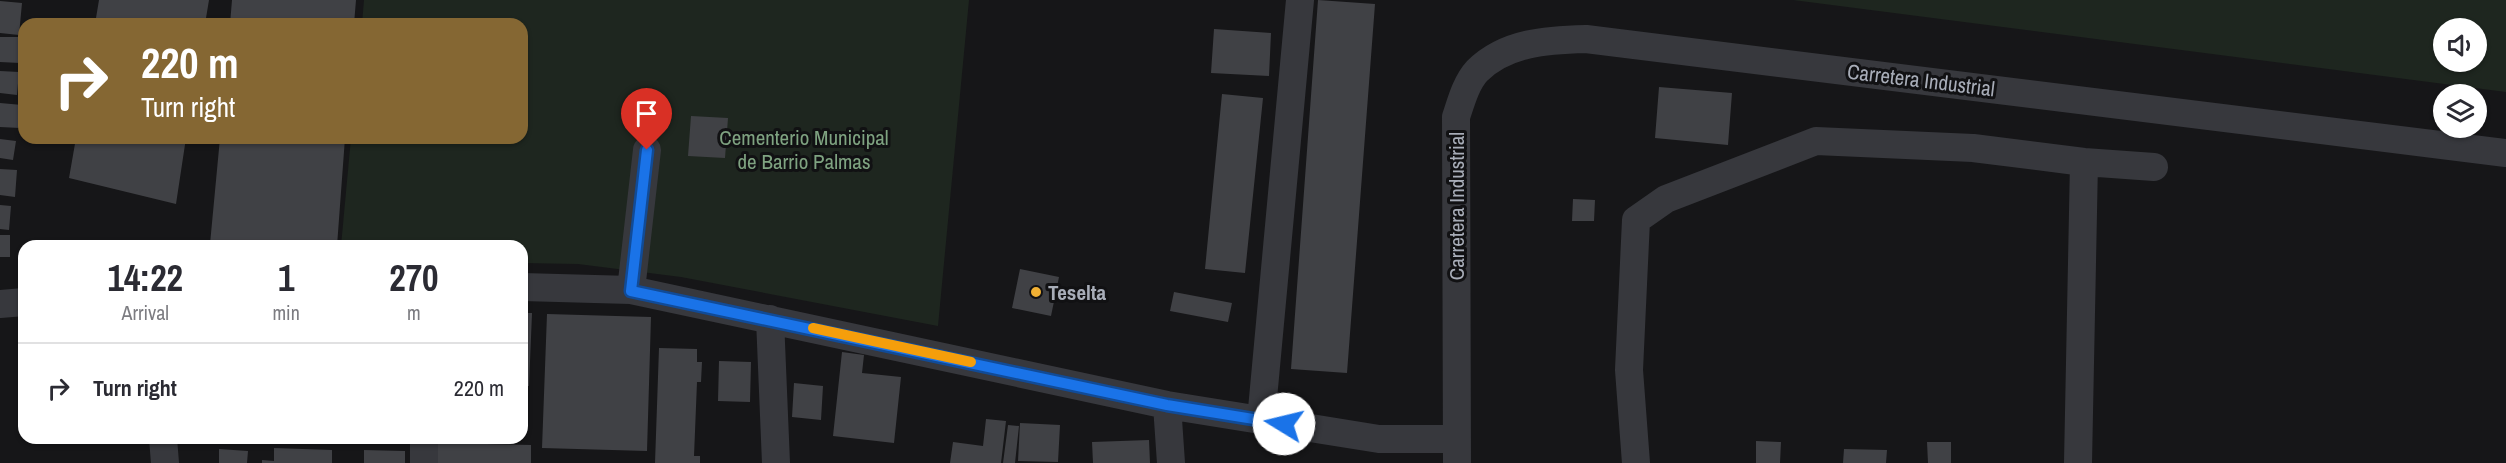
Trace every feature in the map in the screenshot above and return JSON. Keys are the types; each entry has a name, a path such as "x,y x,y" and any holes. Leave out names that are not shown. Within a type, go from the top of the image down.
{"street":[{"path":"1261,420 1300,0"},
{"name":"Carretera Industrial","path":"528,286 631,291 1167,405 1457,451 1456,117 1464,94 1476,72 1506,51 1541,41 1586,39 2506,153"},
{"path":"1636,463 1629,370 1635,220 1666,199 1816,141 1973,148 2084,162 2154,167"},
{"path":"631,291 647,150"},
{"path":"2078,463 2084,162"},
{"path":"0,304 18,302"},
{"path":"770,319 776,463"},
{"path":"1167,405 1171,463"},
{"path":"163,444 165,463"},
{"path":"424,444 424,463"}],"green space":[{"name":"Cementerio Municipal de Barrio Palmas","path":"364,0 969,0 938,326 681,277 578,264 528,263 528,240 342,240 350,144 528,144 528,18 362,18"},
{"path":"1793,0 2506,0 2506,92 2487,90 2487,84 2444,84"}],"building":[{"path":"99,0 209,0 206,18 96,18"},
{"path":"232,0 356,0 354,18 230,18"},
{"path":"1318,0 1375,4 1347,373 1291,369"},
{"path":"0,1 22,3 21,18 18,18 18,35 0,33"},
{"path":"1214,29 1271,33 1269,76 1211,73"},
{"path":"0,37 18,37 18,63 0,62"},
{"path":"0,71 18,72 17,95 0,93"},
{"path":"1659,87 1732,93 1728,145 1655,138"},
{"path":"1222,94 1263,98 1245,273 1205,269"},
{"path":"0,103 18,105 18,128 0,127"},
{"path":"691,116 728,118 725,158 688,156"},
{"path":"0,139 16,141 13,160 0,158"},
{"path":"75,144 185,144 176,204 69,178"},
{"path":"219,144 345,144 337,240 210,240"},
{"path":"0,169 17,170 15,197 0,195"},
{"path":"1573,199 1595,200 1594,221 1572,221"},
{"path":"0,205 11,206 9,230 0,229"},
{"path":"0,235 10,235 10,257 0,257"},
{"name":"Teselta","path":"1020,269 1059,277 1051,316 1012,308"},
{"path":"1174,292 1232,303 1228,322 1170,311"},
{"path":"528,313 532,313 529,386"},
{"path":"547,314 651,317 647,451 542,448"},
{"path":"659,348 697,349 697,362 702,362 701,382 697,382 694,456 700,456 700,463 655,463"},
{"path":"842,352 864,355 862,373 901,377 894,443 833,436"},
{"path":"719,361 751,362 750,402 718,401"},
{"path":"794,383 823,386 821,420 792,417"},
{"path":"986,419 1006,421 1001,463 950,463 953,442 983,446"},
{"path":"1020,423 1060,425 1058,462 1018,461"},
{"path":"1008,425 1019,426 1015,463 1003,463"},
{"path":"1149,440 1150,463 1093,463 1092,442"},
{"path":"1756,441 1781,442 1780,463 1756,463"},
{"path":"1927,442 1951,442 1951,463 1928,463"},
{"path":"438,444 531,445 531,463 438,463"},
{"path":"274,448 332,450 332,463 262,463 262,460 274,461"},
{"path":"219,449 248,451 247,463 219,463"},
{"path":"1844,449 1887,450 1886,463 1843,463"},
{"path":"364,450 405,451 405,463 364,463"}],"slow traffic":[{"path":"813,328 971,362"}],"place":[{"name":"Teselta","path":"1036,292"}],"route":[{"path":"647,150 631,291 1167,405 1284,424"}]}
